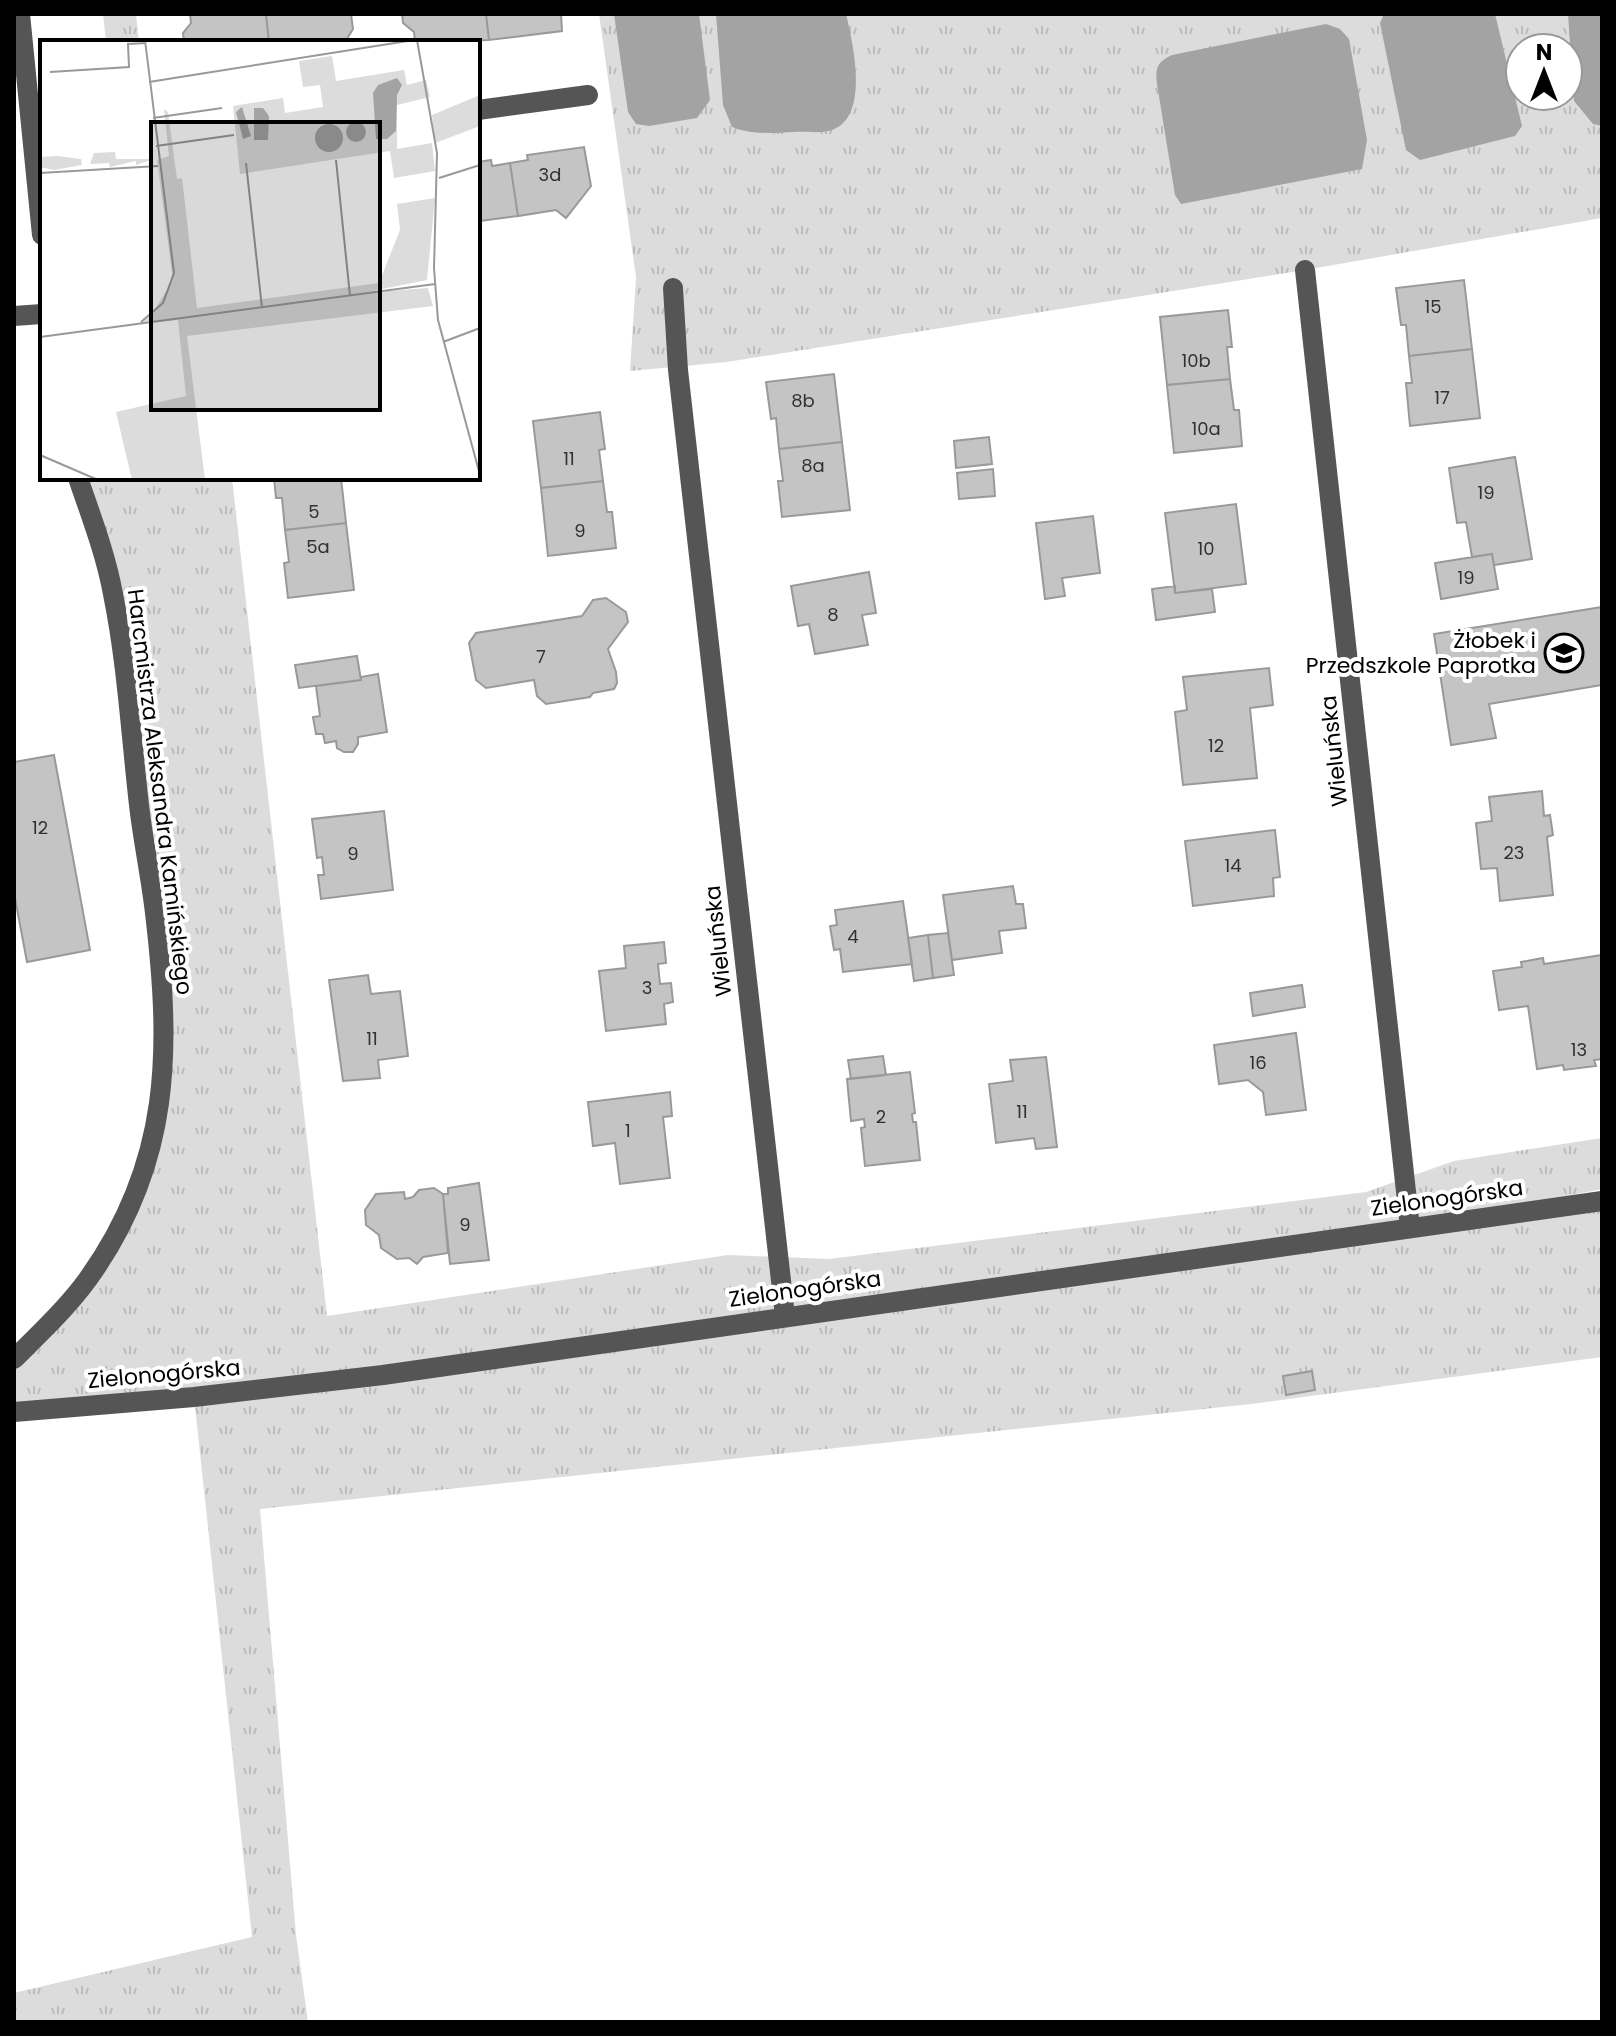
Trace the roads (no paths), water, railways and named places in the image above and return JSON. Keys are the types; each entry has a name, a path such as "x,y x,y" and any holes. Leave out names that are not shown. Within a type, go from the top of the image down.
{"street":[{"path":"20,14 40,194"},
{"path":"480,110 588,95"},
{"name":"Wieluńska","path":"1305,270 1410,1228"},
{"name":"Wieluńska","path":"673,288 678,370 785,1316"},
{"path":"14,316 40,314"},
{"name":"Harcmistrza Aleksandra Kamińskiego","path":"14,1359 55,1319 88,1279 115,1234 146,1165 158,1121 164,1066 158,939 123,649 113,591 79,480"},
{"name":"Zielonogórska","path":"14,1412 194,1397 383,1375 1602,1201"}],"place":[{"name":"Żłobek i Przedszkole Paprotka","path":"1564,653"}]}
